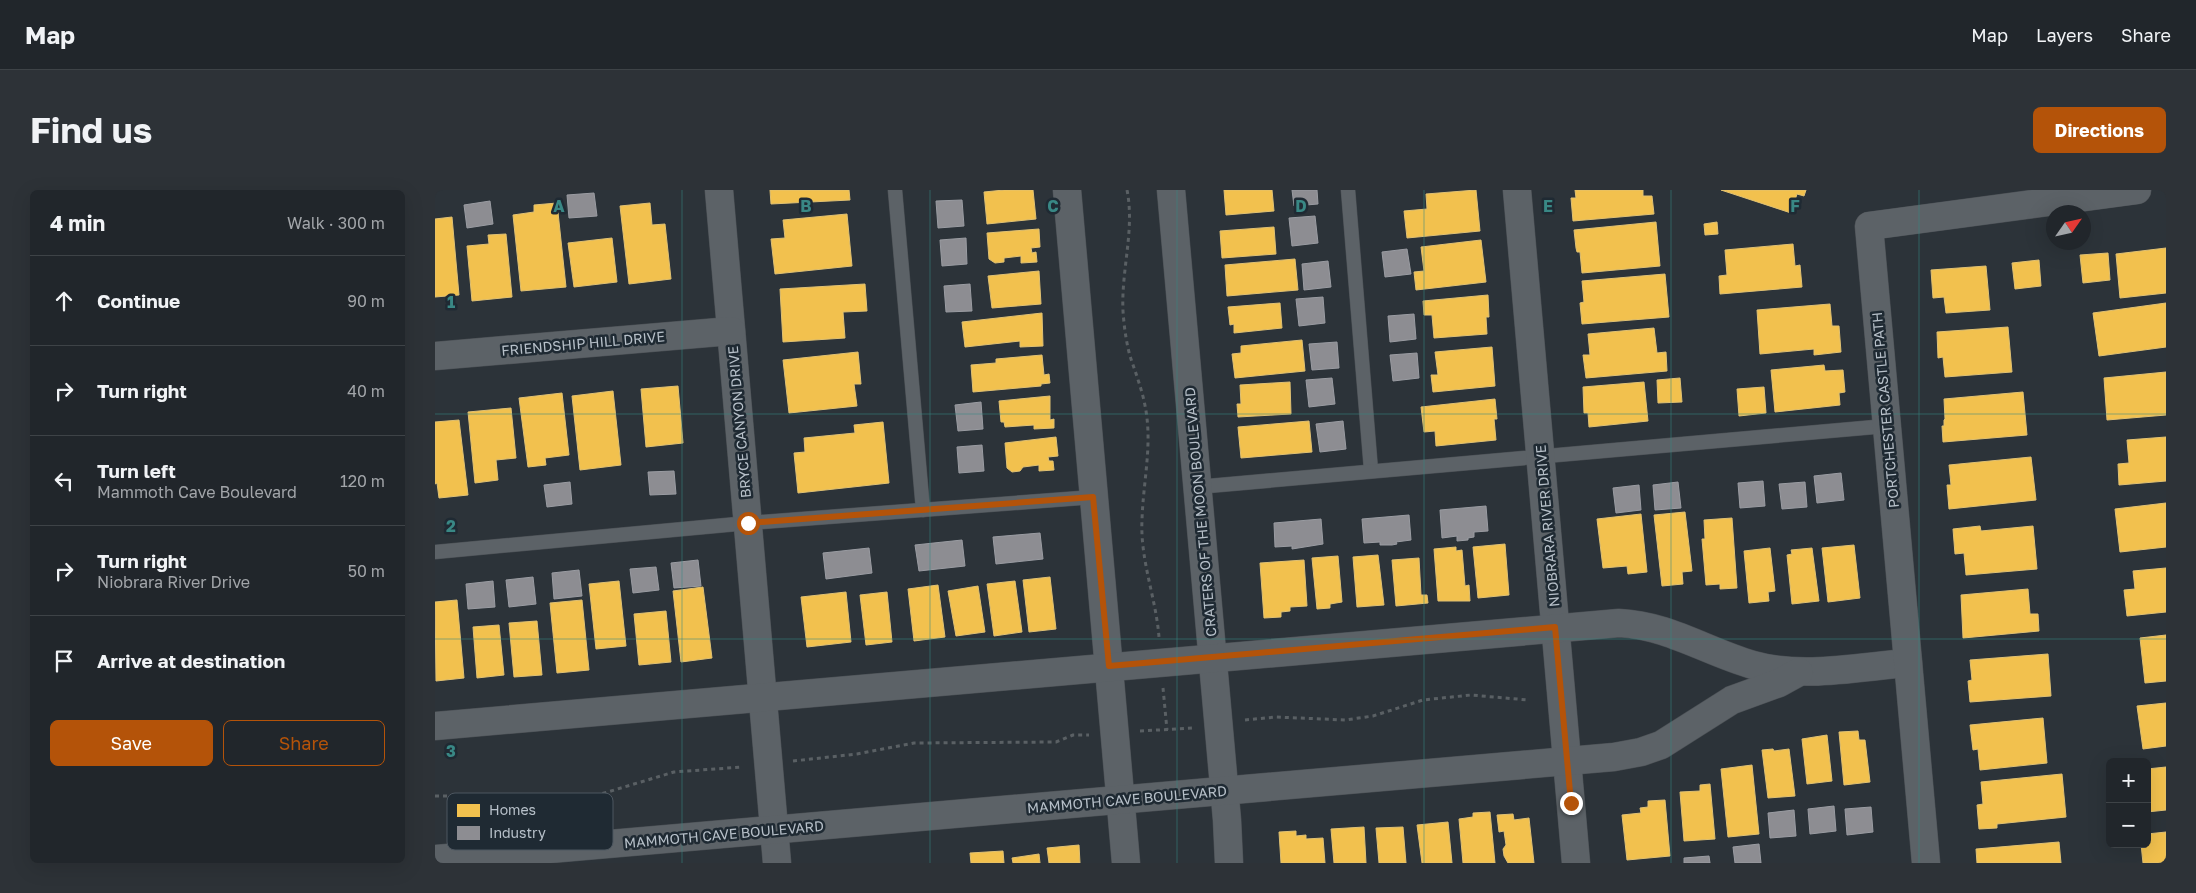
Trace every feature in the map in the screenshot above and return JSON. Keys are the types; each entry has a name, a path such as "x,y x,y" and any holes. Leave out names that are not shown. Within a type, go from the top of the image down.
{"street":[{"name":"BRYCE CANYON DRIVE","path":"719,190 777,863"},
{"path":"1067,190 1126,863"},
{"name":"CRATERS OF THE MOON BOULEVARD","path":"1171,190 1213,657 1229,863"},
{"name":"NIOBRARA RIVER DRIVE","path":"1517,190 1577,863"},
{"name":"PORTCHESTER CASTLE PATH","path":"1926,863 1869,226 2137,190"},
{"name":"FRIENDSHIP HILL DRIVE","path":"435,356 731,330"},
{"name":"MAMMOTH CAVE BOULEVARD","path":"435,726 1619,622 1637,624 1677,635 1751,665 1773,670 1800,672 1908,663"},
{"name":"MAMMOTH CAVE BOULEVARD","path":"613,843 1614,756 1651,749 1673,738 1732,700 1779,683 1800,672"},
{"name":"MAMMOTH CAVE BOULEVARD","path":"435,858 529,850"}],"lane":[{"path":"895,190 923,510"},
{"path":"1348,190 1371,470"},
{"path":"1197,487 1371,470 1886,426"},
{"path":"435,552 748,523 1093,497"}],"path":[{"path":"1127,190 1130,215 1122,291 1123,311 1130,354 1143,394 1148,432 1147,472 1142,521 1146,563 1157,616 1159,640"},
{"path":"1163,684 1167,730"},
{"path":"1237,722 1276,717 1345,720 1373,716 1423,700 1471,695 1528,700"},
{"path":"1134,732 1201,727"},
{"path":"787,762 857,754 914,743 1056,742 1073,735 1089,735"},
{"path":"604,793 674,772 745,767"}],"building: Homes":[{"path":"770,190 849,190 850,200 771,204"},
{"path":"1033,190 1036,219 987,224 984,192"},
{"path":"1224,190 1272,190 1274,211 1226,215"},
{"path":"1476,190 1480,231 1407,238 1404,211 1427,209 1426,194"},
{"path":"1575,190 1643,190 1643,196 1652,196 1654,214 1573,221 1571,198 1576,198"},
{"path":"1721,190 1806,190 1804,196 1797,194 1791,213"},
{"path":"557,203 566,287 521,291 513,215 534,212 534,205"},
{"path":"650,203 652,225 665,224 671,279 629,284 620,206"},
{"path":"847,214 852,266 775,274 771,239 785,238 783,220"},
{"path":"452,217 459,295 435,297 435,219"},
{"path":"1656,222 1660,266 1582,273 1580,252 1577,252 1574,230"},
{"path":"1717,222 1718,234 1705,235 1704,224"},
{"path":"1274,227 1276,254 1222,258 1220,231"},
{"path":"1039,229 1040,247 1031,248 1032,253 1036,252 1037,262 1021,263 1021,256 1004,258 1004,262 995,263 989,259 987,233"},
{"path":"506,234 512,297 472,301 467,246 489,244 488,235"},
{"path":"612,238 617,282 574,287 568,243"},
{"path":"1481,240 1486,282 1416,290 1414,272 1424,271 1421,247"},
{"path":"1793,244 1795,266 1800,265 1802,287 1720,294 1719,276 1727,275 1725,250"},
{"path":"2166,248 2166,293 2120,298 2116,254"},
{"path":"2108,253 2110,280 2083,283 2080,255"},
{"path":"1295,259 1298,290 1227,296 1225,265"},
{"path":"2039,260 2041,286 2015,289 2012,263"},
{"path":"1986,266 1990,310 1946,313 1944,297 1933,298 1931,270"},
{"path":"1039,271 1041,304 992,308 988,276"},
{"path":"1665,274 1669,317 1582,324 1580,303 1584,302 1582,281"},
{"path":"865,284 867,311 843,312 845,338 783,342 780,289"},
{"path":"1488,295 1489,317 1486,317 1487,334 1434,338 1432,315 1424,315 1423,301"},
{"path":"1280,303 1282,328 1234,333 1234,324 1230,325 1228,307"},
{"path":"2166,303 2166,347 2099,356 2093,313"},
{"path":"1830,304 1832,326 1839,326 1841,352 1814,355 1814,349 1760,354 1757,310"},
{"path":"1042,313 1043,346 1020,347 1020,341 965,347 962,322"},
{"path":"2008,327 2012,372 1945,377 1943,357 1938,358 1937,332"},
{"path":"1654,328 1657,353 1666,352 1667,371 1586,378 1583,355 1590,355 1588,334"},
{"path":"1302,340 1305,371 1235,378 1232,354 1241,353 1241,346"},
{"path":"1492,347 1495,386 1433,392 1431,375 1438,375 1435,352"},
{"path":"858,352 861,384 854,384 857,406 789,413 783,360"},
{"path":"1042,355 1044,375 1049,374 1050,383 1041,384 1041,386 973,392 971,365 996,363 996,359"},
{"path":"1824,365 1825,371 1843,370 1845,392 1839,393 1840,405 1775,412 1771,370"},
{"path":"2166,372 2166,415 2107,420 2104,378"},
{"path":"1680,378 1682,402 1658,403 1657,380"},
{"path":"1290,382 1291,414 1238,417 1237,404 1241,404 1240,385"},
{"path":"1644,382 1648,421 1589,427 1588,413 1584,413 1583,387"},
{"path":"678,386 683,443 646,447 641,389"},
{"path":"1764,387 1766,413 1739,416 1737,389"},
{"path":"613,391 621,465 580,470 572,396"},
{"path":"2023,392 2027,435 1943,442 1944,399"},
{"path":"562,393 569,455 545,458 546,465 528,467 519,398"},
{"path":"1050,396 1050,420 1054,419 1054,428 1034,429 1034,425 1005,427 1004,422 1001,422 999,401"},
{"path":"1495,399 1497,419 1494,419 1496,440 1436,446 1435,431 1424,432 1421,407"},
{"path":"511,408 516,458 496,460 498,480 475,483 468,412"},
{"path":"459,420 468,495 439,498 437,483 435,484 435,422"},
{"path":"1309,421 1312,452 1241,458 1238,427"},
{"path":"883,422 889,483 798,493 794,453 805,452 804,438 855,433 854,425"},
{"path":"1056,437 1058,456 1048,457 1049,461 1053,461 1054,470 1039,471 1039,465 1023,467 1020,471 1012,472 1007,468 1005,443"},
{"path":"2166,437 2166,481 2119,485 2118,464 2129,463 2127,440"},
{"path":"2031,457 2036,500 1949,509 1947,485 1951,485 1949,465"},
{"path":"2166,503 2166,547 2120,552 2115,509"},
{"path":"1685,512 1692,571 1682,572 1683,584 1662,586 1654,515"},
{"path":"1641,514 1647,572 1628,574 1627,566 1603,568 1597,519"},
{"path":"1732,518 1737,588 1720,589 1720,584 1706,585 1702,539 1705,539 1704,520"},
{"path":"1980,526 1981,531 2033,526 2037,569 1966,575 1964,553 1955,554 1953,529"},
{"path":"1505,544 1509,595 1478,598 1473,547"},
{"path":"1854,545 1860,598 1828,602 1822,548"},
{"path":"1456,547 1456,551 1462,550 1465,586 1469,585 1470,601 1438,601 1434,549"},
{"path":"1770,548 1775,591 1768,592 1769,601 1749,603 1744,551"},
{"path":"1812,548 1819,601 1792,604 1787,555 1792,554 1791,550"},
{"path":"1378,555 1384,605 1357,607 1353,557"},
{"path":"1338,556 1342,602 1330,604 1330,608 1317,609 1312,558"},
{"path":"1419,558 1421,595 1427,595 1428,603 1396,606 1392,560"},
{"path":"1304,560 1307,606 1290,607 1290,611 1281,612 1281,617 1264,618 1260,563"},
{"path":"2166,568 2166,612 2127,616 2124,590 2135,589 2133,571"},
{"path":"1050,577 1056,629 1029,632 1023,580"},
{"path":"619,581 626,646 596,649 589,584"},
{"path":"1015,581 1022,632 994,636 987,584"},
{"path":"938,585 945,637 914,641 908,589"},
{"path":"978,586 985,632 956,636 948,591"},
{"path":"703,587 712,658 681,662 673,591"},
{"path":"2028,589 2030,614 2038,614 2039,631 1963,638 1961,595"},
{"path":"846,592 851,642 807,647 801,597"},
{"path":"887,592 892,642 866,645 860,595"},
{"path":"457,600 464,678 436,681 435,602"},
{"path":"582,600 589,670 557,673 550,603"},
{"path":"666,611 671,662 639,665 634,614"},
{"path":"537,621 542,675 514,677 509,623"},
{"path":"499,625 504,675 477,678 473,627"},
{"path":"2166,635 2166,681 2145,683 2140,638"},
{"path":"2048,654 2051,696 1970,702 1968,681 1972,680 1970,660"},
{"path":"2166,703 2166,746 2143,749 2137,706"},
{"path":"2043,718 2047,763 1980,770 1978,749 1973,750 1970,725"},
{"path":"1858,731 1859,740 1865,740 1870,782 1844,785 1839,732"},
{"path":"1827,735 1832,781 1807,784 1802,739"},
{"path":"1773,749 1774,751 1789,749 1795,796 1768,798 1762,750"},
{"path":"1752,765 1759,834 1728,837 1721,769"},
{"path":"2166,767 2166,810 2151,812 2151,769"},
{"path":"2062,774 2066,817 1997,824 1997,828 1979,829 1977,805 1983,804 1981,782"},
{"path":"1710,784 1715,839 1684,841 1680,792 1700,791 1700,785"},
{"path":"1665,800 1670,856 1627,860 1622,815 1641,813 1640,808 1648,807 1648,801"},
{"path":"1490,812 1495,863 1463,863 1459,819 1473,817 1473,813"},
{"path":"1513,814 1514,820 1529,818 1534,863 1508,863 1504,856 1503,849 1506,845 1504,831 1499,832 1497,815"},
{"path":"1448,822 1452,863 1422,863 1417,825"},
{"path":"1364,827 1366,863 1334,863 1331,829"},
{"path":"1403,827 1406,863 1379,863 1376,828"},
{"path":"1296,831 1296,836 1306,835 1306,839 1323,838 1325,863 1281,863 1279,832"},
{"path":"2166,832 2166,863 2143,863 2141,848 2151,848 2151,834"},
{"path":"2059,842 2061,863 1977,863 1976,849"},
{"path":"1079,845 1080,863 1049,863 1047,848"},
{"path":"1003,851 1004,863 971,863 970,853"},
{"path":"1039,854 1040,863 1013,863 1012,858"}],"building: Industry":[{"path":"1292,190 1317,190 1318,204 1294,206"},
{"path":"594,193 597,216 569,218 567,195"},
{"path":"962,200 964,226 938,228 936,201"},
{"path":"490,201 493,224 467,228 464,205"},
{"path":"1315,216 1318,243 1292,246 1289,218"},
{"path":"966,238 967,264 942,266 940,240"},
{"path":"1407,249 1411,274 1385,277 1382,252"},
{"path":"1328,261 1331,287 1304,290 1302,264"},
{"path":"970,284 972,311 946,312 944,286"},
{"path":"1323,297 1325,323 1299,326 1296,299"},
{"path":"1414,314 1416,339 1390,342 1388,316"},
{"path":"1337,342 1339,368 1312,370 1309,344"},
{"path":"1417,353 1419,378 1393,381 1390,355"},
{"path":"1332,378 1335,404 1309,407 1306,380"},
{"path":"981,402 983,429 958,431 955,405"},
{"path":"1343,421 1346,449 1320,452 1316,424"},
{"path":"982,445 984,471 959,473 957,447"},
{"path":"674,471 676,494 650,495 648,472"},
{"path":"1841,473 1844,500 1817,503 1814,476"},
{"path":"1763,481 1765,506 1740,508 1738,483"},
{"path":"570,482 572,504 547,507 544,485"},
{"path":"1678,482 1681,508 1655,510 1653,485"},
{"path":"1805,482 1807,507 1782,509 1779,484"},
{"path":"1639,485 1641,510 1616,513 1613,488"},
{"path":"1486,506 1488,531 1474,532 1474,537 1468,538 1468,540 1457,541 1457,536 1442,538 1440,510"},
{"path":"1409,515 1411,540 1396,542 1397,544 1392,545 1380,545 1380,542 1364,543 1362,519"},
{"path":"1321,519 1323,544 1292,549 1292,546 1275,547 1274,523"},
{"path":"1040,533 1043,559 996,564 993,537"},
{"path":"962,540 965,566 919,571 915,545"},
{"path":"869,548 872,573 826,579 823,553"},
{"path":"698,560 701,586 674,588 671,563"},
{"path":"656,567 659,590 633,593 630,569"},
{"path":"579,570 582,596 554,599 552,573"},
{"path":"533,577 536,604 509,607 506,580"},
{"path":"493,581 495,607 468,609 466,584"},
{"path":"1834,806 1836,831 1810,834 1808,809"},
{"path":"1871,807 1873,832 1847,835 1845,809"},
{"path":"1794,810 1796,836 1770,838 1768,813"},
{"path":"1759,844 1761,863 1735,863 1733,847"},
{"path":"1709,856 1710,863 1684,863 1684,858"}],"route":[{"path":"748,523 1093,497 1109,666 1555,627 1571,803"}]}
